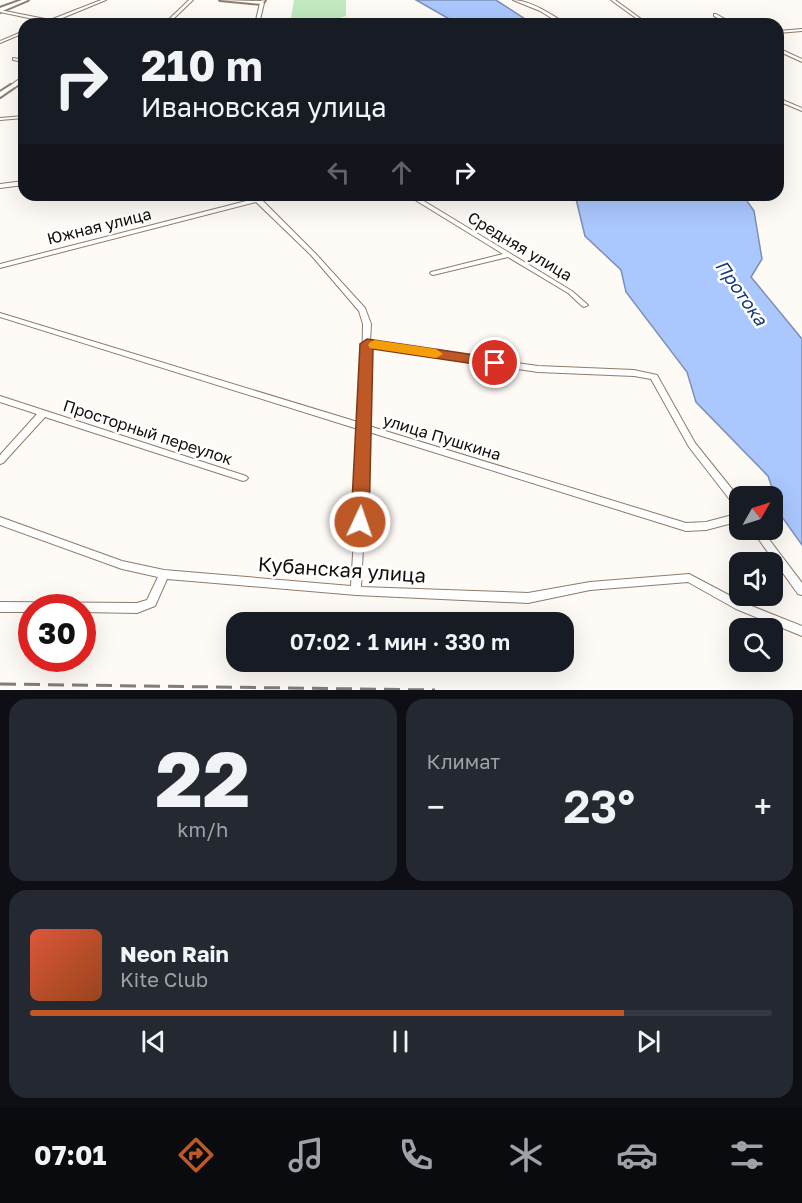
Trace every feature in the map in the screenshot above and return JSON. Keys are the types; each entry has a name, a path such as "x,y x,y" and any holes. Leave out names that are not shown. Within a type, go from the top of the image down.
{"street":[{"path":"0,10 26,0"},
{"path":"59,18 104,0"},
{"path":"172,18 191,0"},
{"path":"222,0 262,1 258,18"},
{"path":"515,0 554,18"},
{"path":"612,0 638,18"},
{"path":"0,10 37,18"},
{"path":"715,15 721,18"},
{"path":"784,32 802,30"},
{"path":"0,42 18,34"},
{"path":"784,52 802,61"},
{"path":"14,59 18,60"},
{"path":"0,95 18,82"},
{"path":"0,83 18,86"},
{"path":"784,102 802,110"},
{"path":"0,119 18,118"},
{"path":"0,186 18,184"},
{"name":"Южная улица","path":"0,266 240,201"},
{"path":"259,201 314,254 362,310 367,324 365,429 356,591"},
{"name":"Средняя улица","path":"420,201 570,292 584,305"},
{"path":"433,273 509,255"},
{"name":"улица Пушкина","path":"0,315 686,527 706,526 729,520"},
{"path":"367,344 538,369 634,373 654,377 692,445 729,492"},
{"name":"Просторный переулок","path":"0,399 243,478"},
{"name":"Просторный переулок","path":"0,461 43,413"},
{"name":"Кубанская улица","path":"0,521 122,565 164,574 356,591 528,598 590,586 688,578 740,606 802,631"},
{"path":"765,540 802,591"},
{"path":"0,607 40,605 137,608 151,603 164,574"}],"green space":[{"path":"294,0 346,0 346,16 291,18"}],"water":[{"path":"416,0 496,0 524,18 448,18"},
{"name":"Протока","path":"576,201 747,201 754,211 762,259 751,277 802,339 802,545 783,518 783,486 771,486 768,476 696,402 687,372 626,292 621,270 585,236"}],"railway":[{"path":"0,684 435,690"}],"slow traffic":[{"path":"375,345 436,354"}],"route":[{"path":"360,522 367,344 495,363"}]}
